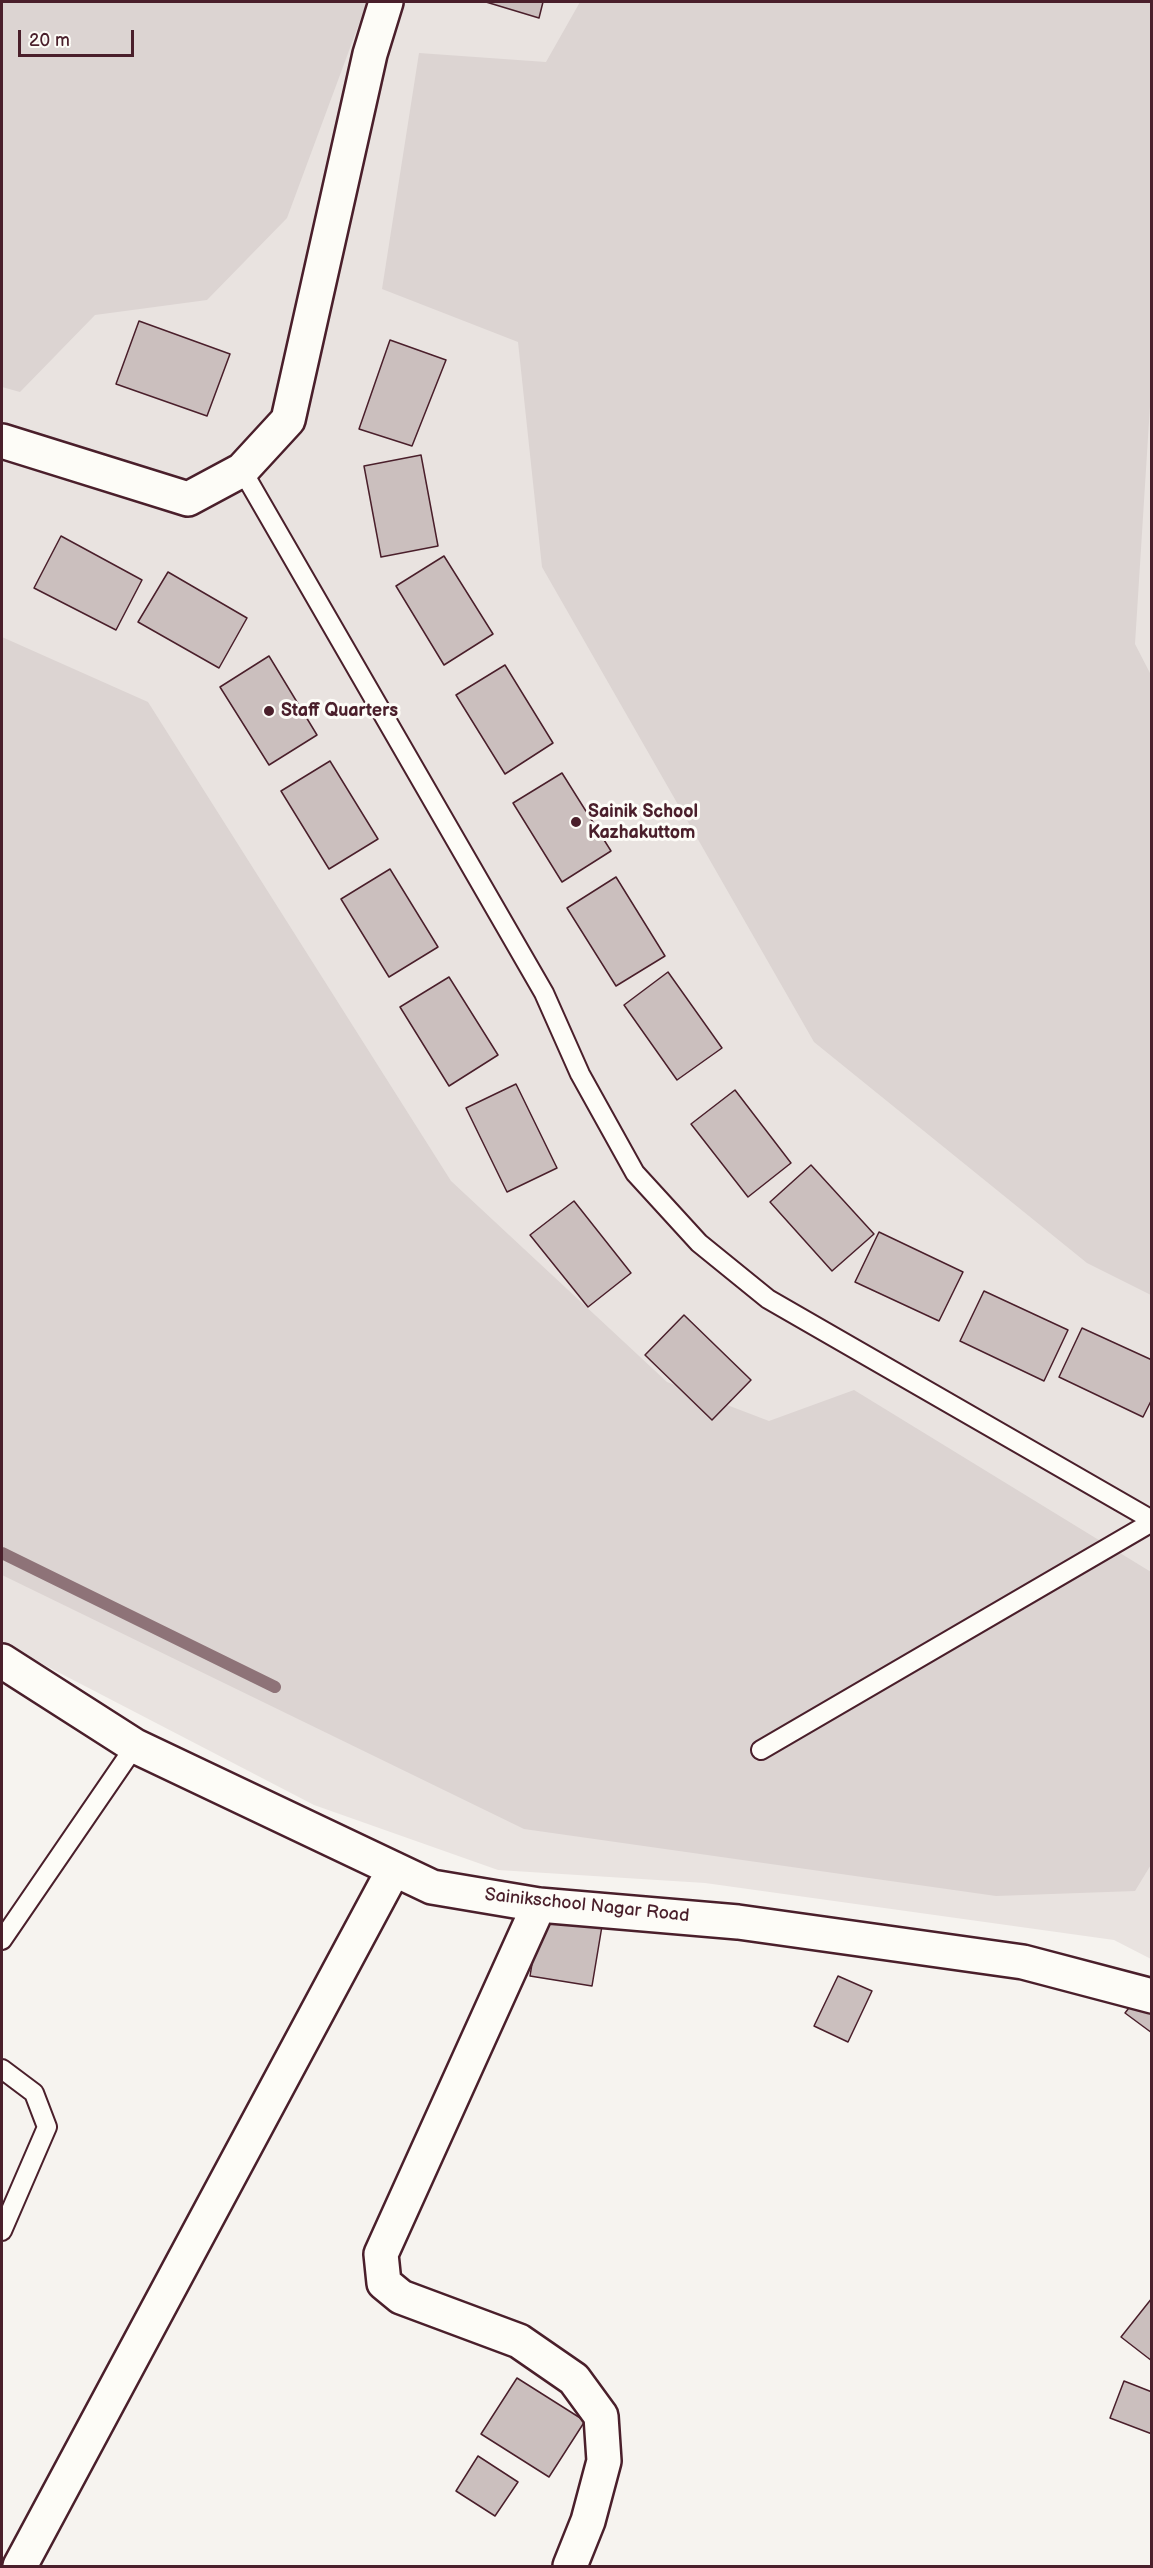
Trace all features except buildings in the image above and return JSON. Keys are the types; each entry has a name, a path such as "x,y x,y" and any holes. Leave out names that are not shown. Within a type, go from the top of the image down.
{"street":[{"path":"2,441 188,499 242,470 288,420 370,54 386,2"},
{"name":"Sainikschool Nagar Road","path":"2,1661 135,1746 432,1887 539,1905 738,1922 1011,1960 1152,1996"},
{"path":"20,2566 394,1869"},
{"path":"539,1905 381,2254 384,2283 401,2297 519,2341 574,2379 600,2416 604,2461 588,2521 570,2566"}],"lane":[{"path":"242,470 544,993 580,1074 635,1173 699,1243 768,1299 1152,1521 761,1750"},
{"path":"2,1940 135,1746"},
{"path":"2,2069 34,2093 47,2127 2,2231"}],"shaded area":[{"name":"Sainik School Kazhakuttom","path":"2,2 1151,2 1151,1959 1114,1940 705,1883 498,1870 314,1805 2,1643"},
{"path":"2,2 367,2 287,218 207,300 95,315 20,392 2,387"},
{"path":"580,2 1151,2 1152,374 1135,644 1152,677 1151,1295 1087,1263 814,1042 542,567 518,342 382,289 419,53 546,62"},
{"path":"2,637 148,702 451,1181 667,1382 769,1421 854,1390 1151,1572 1152,1863 1135,1891 996,1896 524,1829 2,1575"}],"waterway":[{"path":"2,1553 275,1687"}],"place":[{"name":"Staff Quarters","path":"269,711"},
{"name":"Sainik School Kazhakuttom","path":"576,822"}]}
